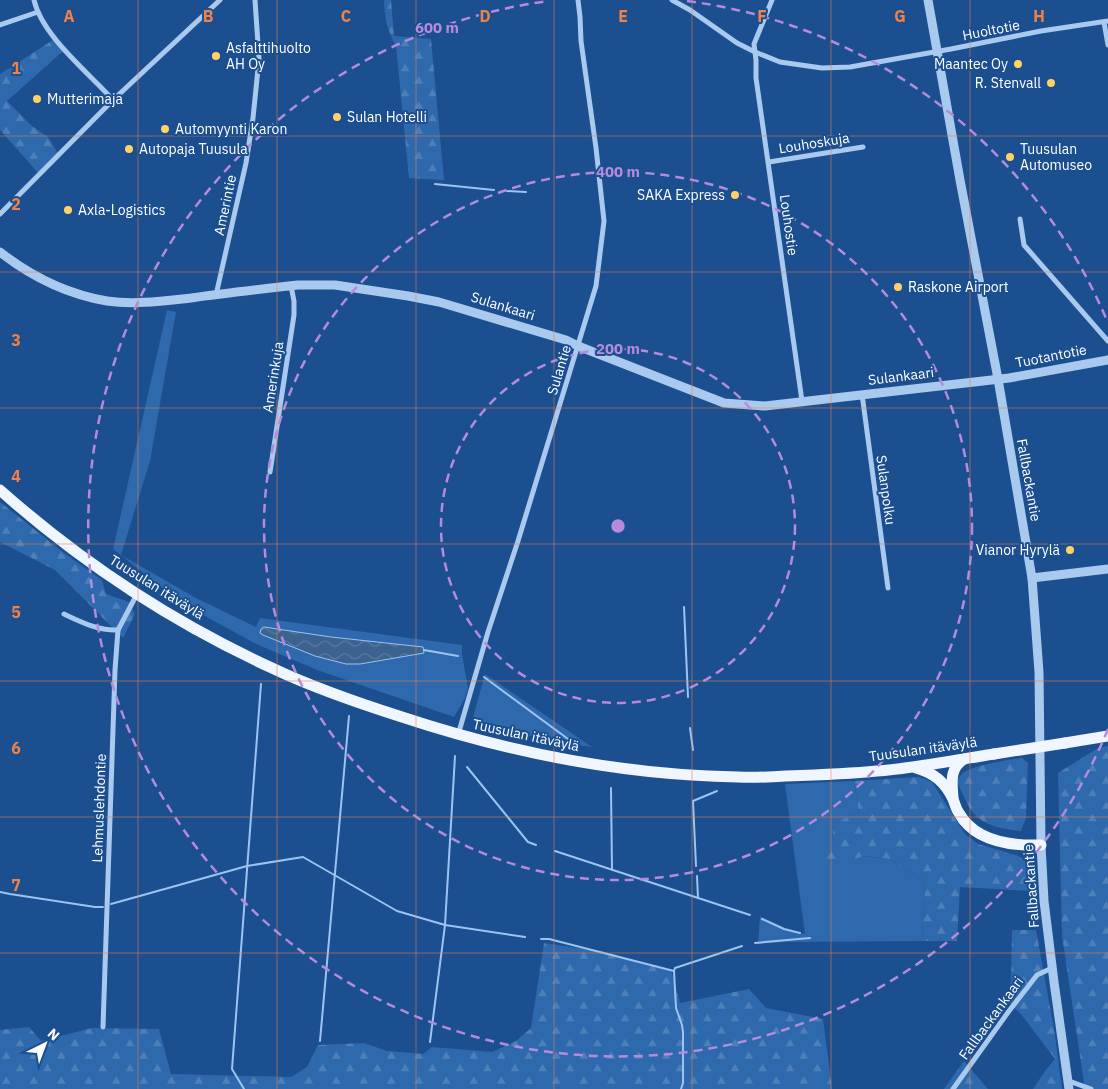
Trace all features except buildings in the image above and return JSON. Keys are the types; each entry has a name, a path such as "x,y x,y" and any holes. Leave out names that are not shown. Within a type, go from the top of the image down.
{"main road":[{"name":"Tuusulan itäväylä","path":"0,490 72,549 137,594 214,640 272,669 368,706 458,735 544,756 596,765 740,778 878,771 1108,736"},
{"path":"953,798 953,772 956,766 965,759"},
{"path":"913,767 925,770 938,778 953,798 964,820 984,837 1009,844 1041,845"}],"street":[{"path":"34,0 38,12 59,43 113,100"},
{"path":"0,214 113,100 220,0"},
{"name":"Amerintie","path":"216,295 252,129 259,59 255,0"},
{"name":"Sulantie","path":"458,735 488,632 518,541 596,286 604,221 581,41 578,0"},
{"name":"Huoltotie","path":"672,0 690,10 737,43 755,52 780,62 822,68 850,66 1106,22"},
{"name":"Louhostie","path":"772,0 754,44 756,78 802,401"},
{"name":"Fallbackantie","path":"928,0 998,379 1032,578 1039,672 1041,845 1044,901 1069,1085"},
{"path":"0,25 38,12"},
{"path":"1106,22 1108,45"},
{"name":"Louhoskuja","path":"769,162 863,147"},
{"path":"1020,219 1024,244 1108,341"},
{"name":"Sulankaari","path":"0,252 14,263 51,285 93,298 123,303 291,286 335,285 439,302 566,340 724,403 765,406 998,379"},
{"name":"Amerinkuja","path":"270,472 294,315 291,286"},
{"name":"Tuotantotie","path":"998,379 1108,360"},
{"name":"Sulanpolku","path":"862,394 888,588"},
{"path":"1032,578 1108,569"},
{"name":"Lehmuslehdontie","path":"103,1027 118,630 137,594"},
{"path":"64,614 109,631 118,630"},
{"name":"Fallbackankaari","path":"953,1089 1036,976 1052,968"},
{"path":"1069,1085 1090,1089"}],"green space":[{"path":"384,0 391,0 394,36 431,39 444,180 409,178 396,46 387,24"},
{"path":"53,40 63,51 7,101 32,126 48,137 59,155 40,175 0,130 0,74"},
{"path":"167,310 176,312 150,461 121,555 196,598 256,627 260,618 462,645 468,688 465,698 454,717 317,670 254,643 196,611 160,586 113,549"},
{"path":"0,502 64,553 102,580 106,594 129,602 135,614 123,638 55,570 0,542"},
{"path":"485,674 592,747 550,741 472,721"},
{"path":"1108,746 1108,1089 1085,1089 1062,936 1058,773 1098,748"},
{"path":"1022,758 1028,763 1026,818 1021,831 999,828 985,822 969,807 957,782 961,775 972,768"},
{"path":"919,777 932,782 965,834 978,844 1016,855 1026,861 1029,868 1031,891 960,887 957,941 922,941 925,881 890,859 864,856 827,868 821,852 832,843 834,823 859,812 854,781"},
{"path":"854,781 859,812 834,823 827,867 863,856 890,859 925,881 922,941 784,942 758,944 760,916 785,928 805,934 785,784"},
{"path":"1012,930 1036,930 1055,1035 1062,1089 1033,1089 1055,1059 1021,1014 1006,1000 1011,981"},
{"path":"544,943 605,952 671,970 680,1003 749,989 766,1008 823,1019 832,1089 0,1089 0,1030 29,1027 41,1041 92,1028 159,1029 171,1074 291,1077 307,1067 318,1045 364,1043 387,1051 423,1054 432,1047 492,1052 516,1041 531,1028"},
{"path":"964,1061 988,1089 944,1089"}],"water":[{"path":"264,627 331,637 423,647 424,653 360,664 346,664 315,656 263,635 260,633"}],"waterway":[{"path":"435,184 494,190"},
{"path":"507,191 526,192"},
{"path":"684,607 688,697"},
{"path":"424,650 458,656"},
{"path":"484,677 568,739"},
{"path":"244,1089 232,1069 261,684"},
{"path":"320,1041 349,716"},
{"path":"690,728 693,750"},
{"path":"430,1042 445,925 455,756"},
{"path":"467,767 528,842 536,845"},
{"path":"611,788 612,870"},
{"path":"696,866 693,801 717,791"},
{"path":"555,851 750,915"},
{"path":"111,904 247,866 303,857 397,911 445,925 525,937"},
{"path":"697,876 698,898"},
{"path":"0,892 103,907"},
{"path":"762,919 784,929 800,933"},
{"path":"755,943 810,938"},
{"path":"541,939 549,939 674,971"},
{"path":"674,971 675,968 742,946"},
{"path":"674,971 676,1008 683,1032 683,1083 681,1089"}],"place":[{"name":"Asfalttihuolto AH Oy","path":"216,56"},
{"name":"Maantec Oy","path":"1018,64"},
{"name":"R. Stenvall","path":"1051,83"},
{"name":"Mutterimaja","path":"37,99"},
{"name":"Sulan Hotelli","path":"337,117"},
{"name":"Automyynti Karon","path":"165,129"},
{"name":"Autopaja Tuusula","path":"129,149"},
{"name":"Tuusulan Automuseo","path":"1010,157"},
{"name":"SAKA Express","path":"735,195"},
{"name":"Axla-Logistics","path":"68,210"},
{"name":"Raskone Airport","path":"898,287"},
{"name":"Vianor Hyrylä","path":"1070,550"}]}
